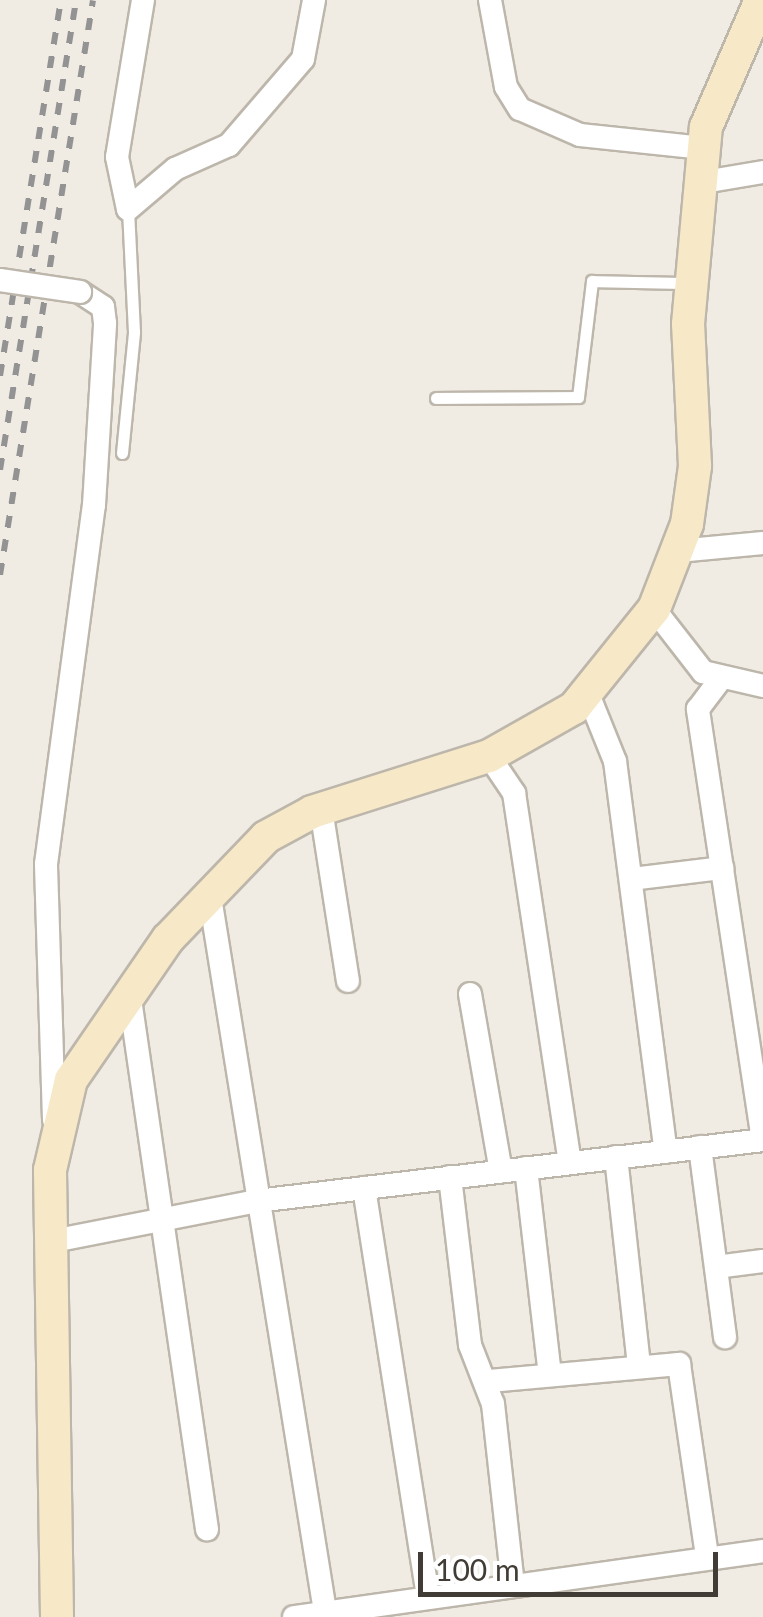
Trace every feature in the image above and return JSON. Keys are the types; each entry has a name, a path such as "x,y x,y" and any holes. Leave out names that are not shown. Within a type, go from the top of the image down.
{"main road":[{"path":"57,1617 55,1123 128,989 209,891 266,837 321,809 488,756 588,694 654,609 678,551 695,466 690,283 703,148 761,0"}],"street":[{"path":"143,0 117,157 128,209 175,169 229,145 303,59 314,0"},
{"path":"490,0 506,87 520,109 580,136 703,148"},
{"path":"698,182 763,172"},
{"path":"0,280 80,292 102,307 105,322 93,518 46,864 55,1123"},
{"path":"678,551 763,543"},
{"path":"654,609 718,682 763,686"},
{"path":"53,1241 257,1202 763,1140 698,710 718,682"},
{"path":"588,694 615,761 666,1152"},
{"path":"488,756 514,792 570,1162"},
{"path":"321,809 348,981"},
{"path":"631,879 722,868"},
{"path":"209,891 325,1614"},
{"path":"128,989 207,1529"},
{"path":"470,994 501,1171"},
{"path":"700,1148 725,1336"},
{"path":"616,1157 639,1365"},
{"path":"526,1168 550,1374"},
{"path":"450,1177 470,1345 489,1381 513,1584"},
{"path":"364,1188 428,1597"},
{"path":"716,1267 763,1261"},
{"path":"489,1381 678,1364 683,1374 708,1555"},
{"path":"294,1617 763,1550"}],"lane":[{"path":"122,453 134,332 128,209"},
{"path":"436,398 578,397 592,280 690,283"}],"railway":[{"path":"0,376 61,0"},
{"path":"0,470 76,0"},
{"path":"0,575 93,0"}]}
